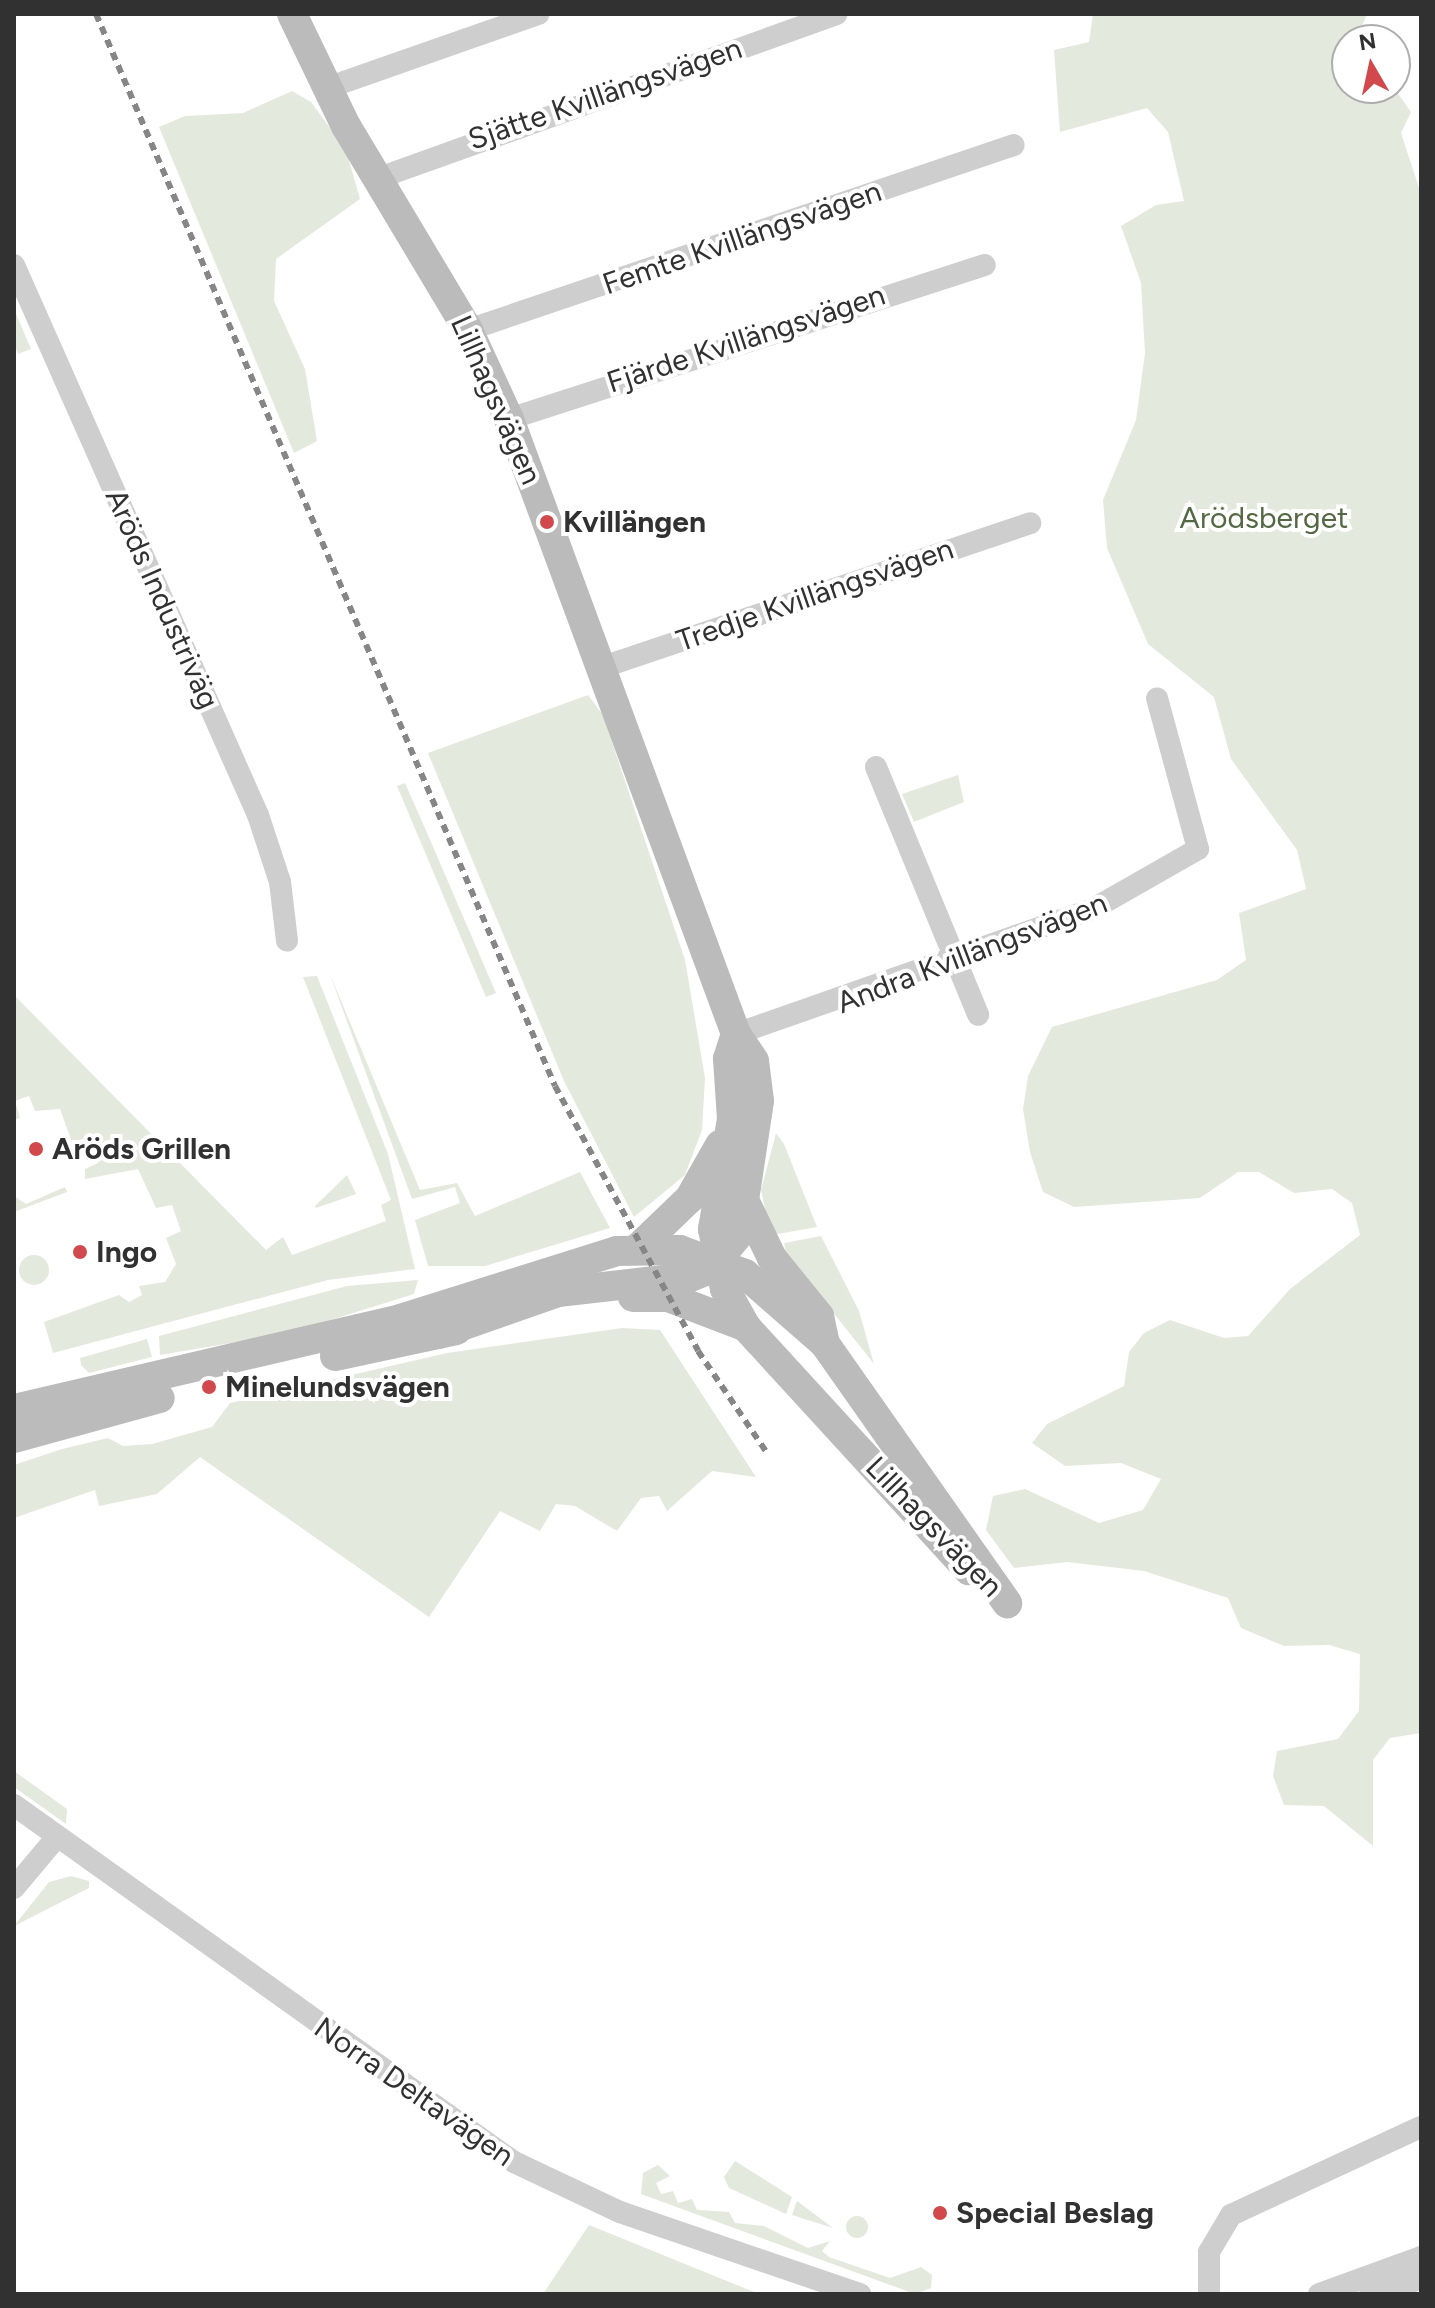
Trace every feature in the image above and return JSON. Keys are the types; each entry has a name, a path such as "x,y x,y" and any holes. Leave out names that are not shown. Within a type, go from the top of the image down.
{"main road":[{"name":"Lillhagsvägen","path":"292,14 376,179 468,330 509,419 736,1034 754,1061 759,1101 747,1206 739,1234 718,1262"},
{"name":"Lillhagsvägen","path":"640,1246 718,1262 765,1289 825,1344 1007,1603 746,1327 718,1262 713,1229 732,1119 728,1059 736,1034"},
{"path":"14,1409 373,1326 640,1246 690,1198 732,1119"},
{"name":"Lillhagsvägen","path":"747,1206 772,1258 819,1316 825,1344"},
{"path":"14,1438 438,1334 558,1292 690,1277 718,1262"},
{"name":"Lillhagsvägen","path":"438,1334 602,1301 668,1297 746,1327"}],"street":[{"path":"327,88 486,22 538,14"},
{"name":"Sjätte Kvillängsvägen","path":"376,179 836,14"},
{"name":"Femte Kvillängsvägen","path":"468,330 1014,145"},
{"name":"Aröds Industriväg","path":"14,265 258,815 280,882 287,941"},
{"name":"Fjärde Kvillängsvägen","path":"509,419 985,265"},
{"name":"Tredje Kvillängsvägen","path":"600,668 1030,523"},
{"name":"Andra Kvillängsvägen","path":"736,1034 954,962 1138,889 1198,849 1157,698"},
{"path":"876,767 978,1015"},
{"name":"Norra Deltavägen","path":"14,1805 56,1838 514,2162 620,2212 860,2294"},
{"path":"14,1888 56,1838"},
{"path":"1209,2294 1209,2252 1231,2215 1421,2127"},
{"path":"1319,2294 1421,2257"},
{"path":"1370,2294 1421,2279"}],"green space":[{"name":"Arödsberget","path":"1093,14 1367,14 1363,24 1331,24 1331,104 1405,104 1411,112 1401,133 1421,194 1421,1733 1390,1738 1373,1760 1373,1846 1324,1806 1284,1805 1273,1776 1277,1751 1338,1739 1359,1711 1360,1654 1329,1645 1284,1646 1241,1628 1228,1598 1144,1571 1067,1562 1014,1568 986,1530 993,1496 1025,1489 1099,1523 1143,1510 1161,1479 1121,1463 1065,1466 1032,1443 1047,1424 1124,1386 1129,1352 1144,1333 1170,1320 1224,1338 1248,1336 1290,1289 1360,1235 1352,1203 1332,1189 1294,1193 1259,1172 1238,1172 1200,1198 1074,1207 1043,1192 1030,1152 1023,1109 1028,1076 1052,1027 1217,980 1246,960 1239,913 1306,889 1297,850 1231,759 1214,697 1148,644 1107,548 1103,500 1136,420 1145,353 1141,283 1121,226 1156,205 1184,201 1168,132 1147,108 1060,132 1054,50 1089,42"},
{"path":"292,91 311,102 346,150 360,199 276,259 274,301 305,369 317,441 294,453 159,127 185,116 243,113"},
{"path":"14,309 31,349 18,354 14,344"},
{"path":"588,695 603,715 685,960 705,1078 702,1130 685,1175 634,1217 564,1081 428,753"},
{"path":"958,775 964,802 914,822 902,794"},
{"path":"405,783 496,993 486,997 397,786"},
{"path":"329,972 420,1190 457,1183 475,1216 580,1172 610,1228 485,1266 428,1266 415,1220 460,1203 455,1187 412,1199"},
{"path":"317,976 388,1154 415,1269 328,1280 53,1353 44,1322 119,1295 129,1302 142,1295 139,1286 165,1282 176,1264 166,1238 181,1231 172,1205 156,1208 138,1169 85,1179 85,1169 98,1163 90,1137 72,1142 60,1109 35,1111 29,1096 15,1101 20,1118 14,1120 14,995 266,1250 283,1237 292,1255 386,1221 381,1205 391,1200 303,977"},
{"path":"776,1133 784,1144 817,1227 778,1234 769,1227 761,1190"},
{"path":"347,1175 356,1194 316,1208 315,1206"},
{"path":"65,1187 67,1192 14,1212 14,1196 26,1204"},
{"path":"821,1236 859,1311 874,1364 786,1253 784,1243"},
{"path":"34,1255 40,1256 48,1264 48,1276 40,1284 34,1285 28,1284 20,1276 19,1270 20,1264 28,1256"},
{"path":"418,1280 414,1294 289,1333 160,1355 159,1336 347,1286"},
{"path":"622,1328 660,1330 756,1477 712,1471 667,1511 659,1496 641,1498 617,1531 575,1506 556,1504 540,1531 500,1511 429,1617 200,1457 157,1494 99,1506 95,1490 14,1518 14,1465 62,1449 108,1438 123,1446 152,1444 212,1427 230,1403 447,1353"},
{"path":"147,1339 152,1357 89,1373 81,1365 80,1358"},
{"path":"14,1771 67,1809 66,1824 14,1787"},
{"path":"71,1876 89,1881 89,1888 14,1926 49,1882"},
{"path":"735,2161 792,2197 786,2214 729,2188 724,2177"},
{"path":"658,2165 670,2176 656,2183 661,2194 673,2191 678,2203 692,2199 697,2210 729,2212 735,2223 764,2226 808,2248 830,2241 822,2251 829,2257 890,2278 921,2267 932,2275 931,2288 915,2294 641,2194 643,2173"},
{"path":"797,2201 833,2228 792,2215"},
{"path":"857,2216 868,2227 857,2238 846,2227"},
{"path":"589,2225 759,2294 543,2294"}],"railway":[{"path":"96,14 555,1086 698,1351 767,1453"}],"place":[{"name":"Kvillängen","path":"547,522"},
{"name":"Aröds Grillen","path":"36,1149"},
{"name":"Ingo","path":"80,1252"},
{"name":"Minelundsvägen","path":"209,1387"},
{"name":"Special Beslag","path":"940,2213"}]}
